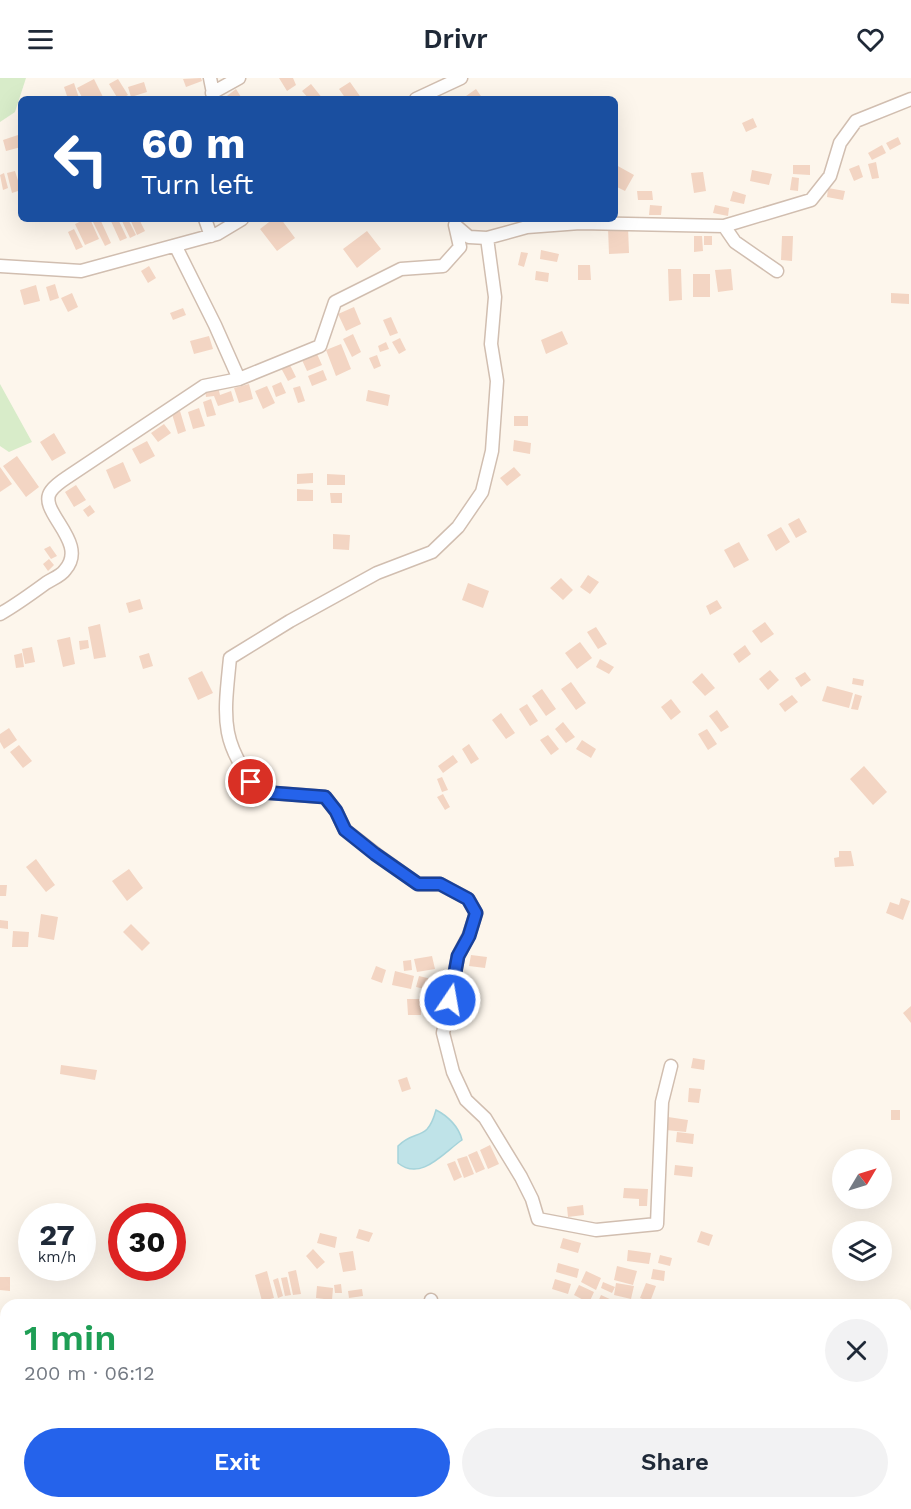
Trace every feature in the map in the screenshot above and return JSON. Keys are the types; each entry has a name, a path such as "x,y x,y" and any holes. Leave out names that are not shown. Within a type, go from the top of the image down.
{"street":[{"path":"210,78 214,96 239,78"},
{"path":"422,96 461,78"},
{"path":"453,222 469,237 487,238 527,227 580,223 724,225 811,200 830,176 840,143 856,122 911,99"},
{"path":"206,222 211,236"},
{"path":"0,266 81,271 176,247 217,234 237,222"},
{"path":"0,614 66,570 70,558 70,542 51,509 48,500 51,491 69,476 204,386 238,379 320,346 335,302 402,269 443,266 460,247 453,222"},
{"path":"724,225 735,242 777,271"},
{"path":"487,238 495,297 490,344 497,381 492,451 482,492 458,527 432,552 377,573 290,621 230,658 225,711 230,744 243,771 260,792 325,797 336,811 345,830 375,854 418,884 440,884 468,899 476,913 469,936 458,956 443,1033 453,1072 466,1100 485,1118 521,1176 538,1219 596,1230 657,1224 662,1102 671,1066"},
{"path":"176,247 215,325 238,379"}],"green space":[{"path":"0,78 26,78 20,96 18,96 15,112 0,122"},
{"path":"0,384 32,442 9,452 0,446"}],"water":[{"path":"436,1110 452,1122 462,1140 440,1158 424,1167 407,1168 398,1163 398,1146 425,1131 433,1120"}],"building":[{"path":"201,78 202,81 186,87 183,79"},
{"path":"279,78 293,78 296,85 287,91"},
{"path":"94,79 102,96 81,96 77,88"},
{"path":"118,79 128,95 116,96 109,84"},
{"path":"144,82 147,92 131,96 128,87"},
{"path":"350,82 360,96 344,96 339,89"},
{"path":"74,83 78,96 67,96 64,87"},
{"path":"311,84 321,96 306,96 302,91"},
{"path":"236,89 240,96 227,96"},
{"path":"476,89 481,96 466,96"},
{"path":"753,118 757,127 746,132 742,123"},
{"path":"18,135 18,148 6,151 3,140"},
{"path":"898,137 901,144 890,150 886,143"},
{"path":"882,145 886,153 872,160 868,153"},
{"path":"876,162 879,178 872,179 868,164"},
{"path":"793,165 810,165 810,175 793,174"},
{"path":"859,165 863,177 854,181 849,169"},
{"path":"618,166 634,175 625,191 618,188"},
{"path":"752,170 772,174 769,185 750,181"},
{"path":"15,171 18,191 12,193 7,173"},
{"path":"703,172 706,191 694,193 691,173"},
{"path":"4,173 8,188 3,190 0,175"},
{"path":"792,177 799,178 798,191 790,190"},
{"path":"828,188 845,191 843,200 827,197"},
{"path":"637,191 652,191 653,200 638,200"},
{"path":"733,191 746,195 744,204 730,201"},
{"path":"650,205 662,206 661,215 649,215"},
{"path":"715,205 729,208 728,216 713,213"},
{"path":"91,222 99,239 85,245 75,224"},
{"path":"93,222 101,222 111,243 105,246"},
{"path":"111,222 119,222 127,238 120,241"},
{"path":"122,222 130,222 136,235 130,238"},
{"path":"131,222 140,222 145,231 137,235"},
{"path":"269,222 283,222 295,238 277,251 260,229"},
{"path":"628,227 629,253 609,254 608,228"},
{"path":"74,229 83,247 76,250 68,232"},
{"path":"367,231 381,249 357,268 343,249"},
{"path":"694,236 702,236 703,251 694,252"},
{"path":"704,236 712,236 712,245 704,245"},
{"path":"782,236 793,236 792,261 781,260"},
{"path":"541,250 559,254 557,262 540,259"},
{"path":"521,252 528,253 524,267 518,265"},
{"path":"578,265 590,265 591,280 578,280"},
{"path":"149,266 156,278 148,283 141,271"},
{"path":"668,269 681,269 682,300 669,301"},
{"path":"731,269 733,290 718,292 715,270"},
{"path":"536,271 549,273 548,282 535,280"},
{"path":"693,274 710,274 710,297 693,297"},
{"path":"55,284 59,298 50,301 46,287"},
{"path":"36,285 40,301 24,305 20,290"},
{"path":"72,293 78,307 68,312 61,298"},
{"path":"891,293 909,294 909,304 891,303"},
{"path":"354,307 361,324 346,331 338,314"},
{"path":"183,308 186,315 173,320 170,313"},
{"path":"391,317 398,333 390,336 383,320"},
{"path":"562,331 568,344 546,354 541,340"},
{"path":"353,334 361,352 352,357 343,339"},
{"path":"209,336 213,349 194,354 190,341"},
{"path":"400,338 406,350 399,354 392,342"},
{"path":"386,342 389,349 380,352 378,346"},
{"path":"341,344 351,369 336,376 326,350"},
{"path":"317,354 322,365 307,371 302,360"},
{"path":"377,355 381,366 374,369 369,358"},
{"path":"289,363 296,377 288,381 281,368"},
{"path":"323,370 327,380 312,386 308,376"},
{"path":"281,382 286,393 276,397 272,386"},
{"path":"249,384 253,399 239,403 234,388"},
{"path":"267,386 275,403 263,409 255,391"},
{"path":"300,386 305,401 298,403 293,388"},
{"path":"218,387 220,395 231,391 234,401 218,406 214,396 206,397 205,390"},
{"path":"368,390 390,395 388,406 366,401"},
{"path":"211,399 216,415 207,417 203,402"},
{"path":"199,408 205,426 193,429 188,412"},
{"path":"180,411 186,431 178,434 172,414"},
{"path":"514,416 528,416 528,426 514,426"},
{"path":"164,424 171,433 158,442 151,433"},
{"path":"54,433 66,453 52,461 40,442"},
{"path":"514,440 531,443 530,454 513,451"},
{"path":"147,441 155,456 140,464 132,449"},
{"path":"17,456 39,487 26,497 3,466"},
{"path":"123,462 131,481 114,489 106,470"},
{"path":"0,467 12,484 0,492"},
{"path":"514,467 521,475 507,486 500,478"},
{"path":"313,473 313,483 297,484 297,474"},
{"path":"327,474 345,475 345,485 327,485"},
{"path":"76,485 86,500 74,507 65,492"},
{"path":"297,489 313,490 313,501 297,501"},
{"path":"330,493 342,493 342,503 331,503"},
{"path":"90,505 95,512 88,517 83,510"},
{"path":"799,518 807,532 796,538 788,524"},
{"path":"781,527 790,542 776,551 767,535"},
{"path":"333,534 350,535 349,550 333,549"},
{"path":"739,542 749,560 734,568 724,550"},
{"path":"50,546 57,556 51,559 44,549"},
{"path":"49,559 54,565 48,571 43,564"},
{"path":"588,575 599,582 590,594 580,587"},
{"path":"561,578 573,590 563,600 550,588"},
{"path":"468,583 489,591 483,608 462,600"},
{"path":"140,599 143,609 129,613 126,603"},
{"path":"717,600 722,608 710,615 706,606"},
{"path":"765,622 774,634 761,643 752,631"},
{"path":"100,624 106,657 94,659 88,627"},
{"path":"596,627 607,644 598,649 587,632"},
{"path":"70,637 75,664 63,667 57,640"},
{"path":"88,640 89,648 80,650 79,641"},
{"path":"580,642 592,658 577,669 565,653"},
{"path":"745,645 751,654 739,663 733,654"},
{"path":"32,647 35,662 25,664 22,649"},
{"path":"22,653 24,667 16,668 14,655"},
{"path":"149,653 153,666 143,669 139,656"},
{"path":"600,659 614,667 609,674 596,667"},
{"path":"770,670 779,680 768,690 759,679"},
{"path":"202,671 213,693 198,700 188,678"},
{"path":"805,672 811,680 801,687 795,678"},
{"path":"702,673 715,688 705,696 692,682"},
{"path":"853,678 864,680 863,686 852,684"},
{"path":"571,682 586,703 576,710 561,689"},
{"path":"827,686 853,693 849,708 822,701"},
{"path":"542,689 556,709 546,716 532,696"},
{"path":"855,694 862,696 858,710 851,709"},
{"path":"792,695 798,702 785,712 779,704"},
{"path":"671,699 681,712 671,720 661,707"},
{"path":"527,704 538,721 530,726 519,709"},
{"path":"717,710 729,727 721,732 709,716"},
{"path":"501,713 515,733 506,739 492,720"},
{"path":"563,722 575,737 566,743 555,729"},
{"path":"9,728 17,740 4,749 0,742 0,734"},
{"path":"707,729 717,744 708,750 698,734"},
{"path":"548,735 559,749 551,755 540,740"},
{"path":"582,740 596,749 591,758 576,749"},
{"path":"469,744 479,759 471,764 462,749"},
{"path":"19,745 32,761 23,768 10,752"},
{"path":"453,755 458,762 443,773 438,766"},
{"path":"864,766 887,792 873,805 850,779"},
{"path":"442,777 448,790 442,792 437,779"},
{"path":"443,794 450,807 445,810 437,797"},
{"path":"839,851 851,851 854,866 835,867 834,858 839,857"},
{"path":"36,859 55,885 46,892 26,867"},
{"path":"129,869 143,888 127,901 112,881"},
{"path":"0,885 7,885 6,896 0,896"},
{"path":"901,898 910,901 903,920 886,913 890,902 899,905"},
{"path":"41,914 58,917 54,940 38,937"},
{"path":"0,920 8,921 8,929 0,928"},
{"path":"131,924 150,943 142,951 123,932"},
{"path":"13,931 29,932 28,947 12,947"},
{"path":"471,955 487,957 485,968 469,966"},
{"path":"432,956 435,969 417,972 414,959"},
{"path":"411,960 412,970 404,971 403,961"},
{"path":"376,966 386,970 382,983 371,979"},
{"path":"395,971 414,976 411,989 392,985"},
{"path":"419,976 440,981 437,992 416,987"},
{"path":"407,999 421,999 421,1015 408,1015"},
{"path":"911,1006 911,1023 903,1013"},
{"path":"693,1058 705,1060 704,1070 691,1068"},
{"path":"61,1065 97,1070 95,1080 60,1074"},
{"path":"407,1077 411,1089 402,1092 398,1080"},
{"path":"689,1088 701,1089 699,1103 688,1102"},
{"path":"891,1110 900,1110 900,1120 891,1120"},
{"path":"668,1117 688,1120 686,1132 666,1130"},
{"path":"677,1132 694,1134 693,1144 676,1142"},
{"path":"490,1145 499,1164 488,1169 480,1150"},
{"path":"477,1151 485,1169 476,1173 468,1155"},
{"path":"467,1156 474,1174 464,1178 457,1159"},
{"path":"455,1161 462,1177 454,1181 447,1164"},
{"path":"675,1165 693,1167 692,1177 674,1175"},
{"path":"624,1188 648,1189 647,1206 639,1206 639,1199 623,1198"},
{"path":"583,1205 584,1215 568,1217 567,1207"},
{"path":"359,1229 373,1233 369,1242 356,1238"},
{"path":"701,1231 713,1235 709,1246 697,1242"},
{"path":"320,1233 337,1237 335,1248 317,1243"},
{"path":"563,1238 581,1243 578,1253 560,1248"},
{"path":"313,1249 325,1262 317,1269 306,1256"},
{"path":"628,1250 651,1253 649,1264 627,1261"},
{"path":"353,1251 356,1270 343,1272 339,1253"},
{"path":"660,1255 672,1258 670,1266 658,1263"},
{"path":"558,1263 579,1269 577,1278 556,1272"},
{"path":"617,1266 637,1271 633,1285 614,1280"},
{"path":"653,1269 665,1271 664,1281 651,1279"},
{"path":"296,1270 301,1294 293,1295 288,1272"},
{"path":"267,1271 274,1298 261,1299 255,1275"},
{"path":"586,1271 601,1278 596,1290 581,1282"},
{"path":"0,1277 10,1277 10,1291 0,1290"},
{"path":"287,1277 291,1295 285,1296 281,1278"},
{"path":"278,1278 283,1296 278,1298 273,1280"},
{"path":"555,1279 571,1284 568,1294 552,1289"},
{"path":"603,1282 615,1287 612,1293 601,1288"},
{"path":"616,1283 634,1286 631,1299 614,1295"},
{"path":"646,1283 656,1286 651,1299 640,1298"},
{"path":"341,1284 342,1293 335,1293 334,1285"},
{"path":"579,1285 594,1292 591,1299 582,1299 574,1295"},
{"path":"317,1286 333,1288 332,1299 316,1298"},
{"path":"362,1289 363,1296 349,1298 348,1291"}],"route":[{"path":"251,782 260,792 325,797 336,811 345,830 375,854 418,884 440,884 468,899 476,913 469,936 458,956 450,1000"}]}
